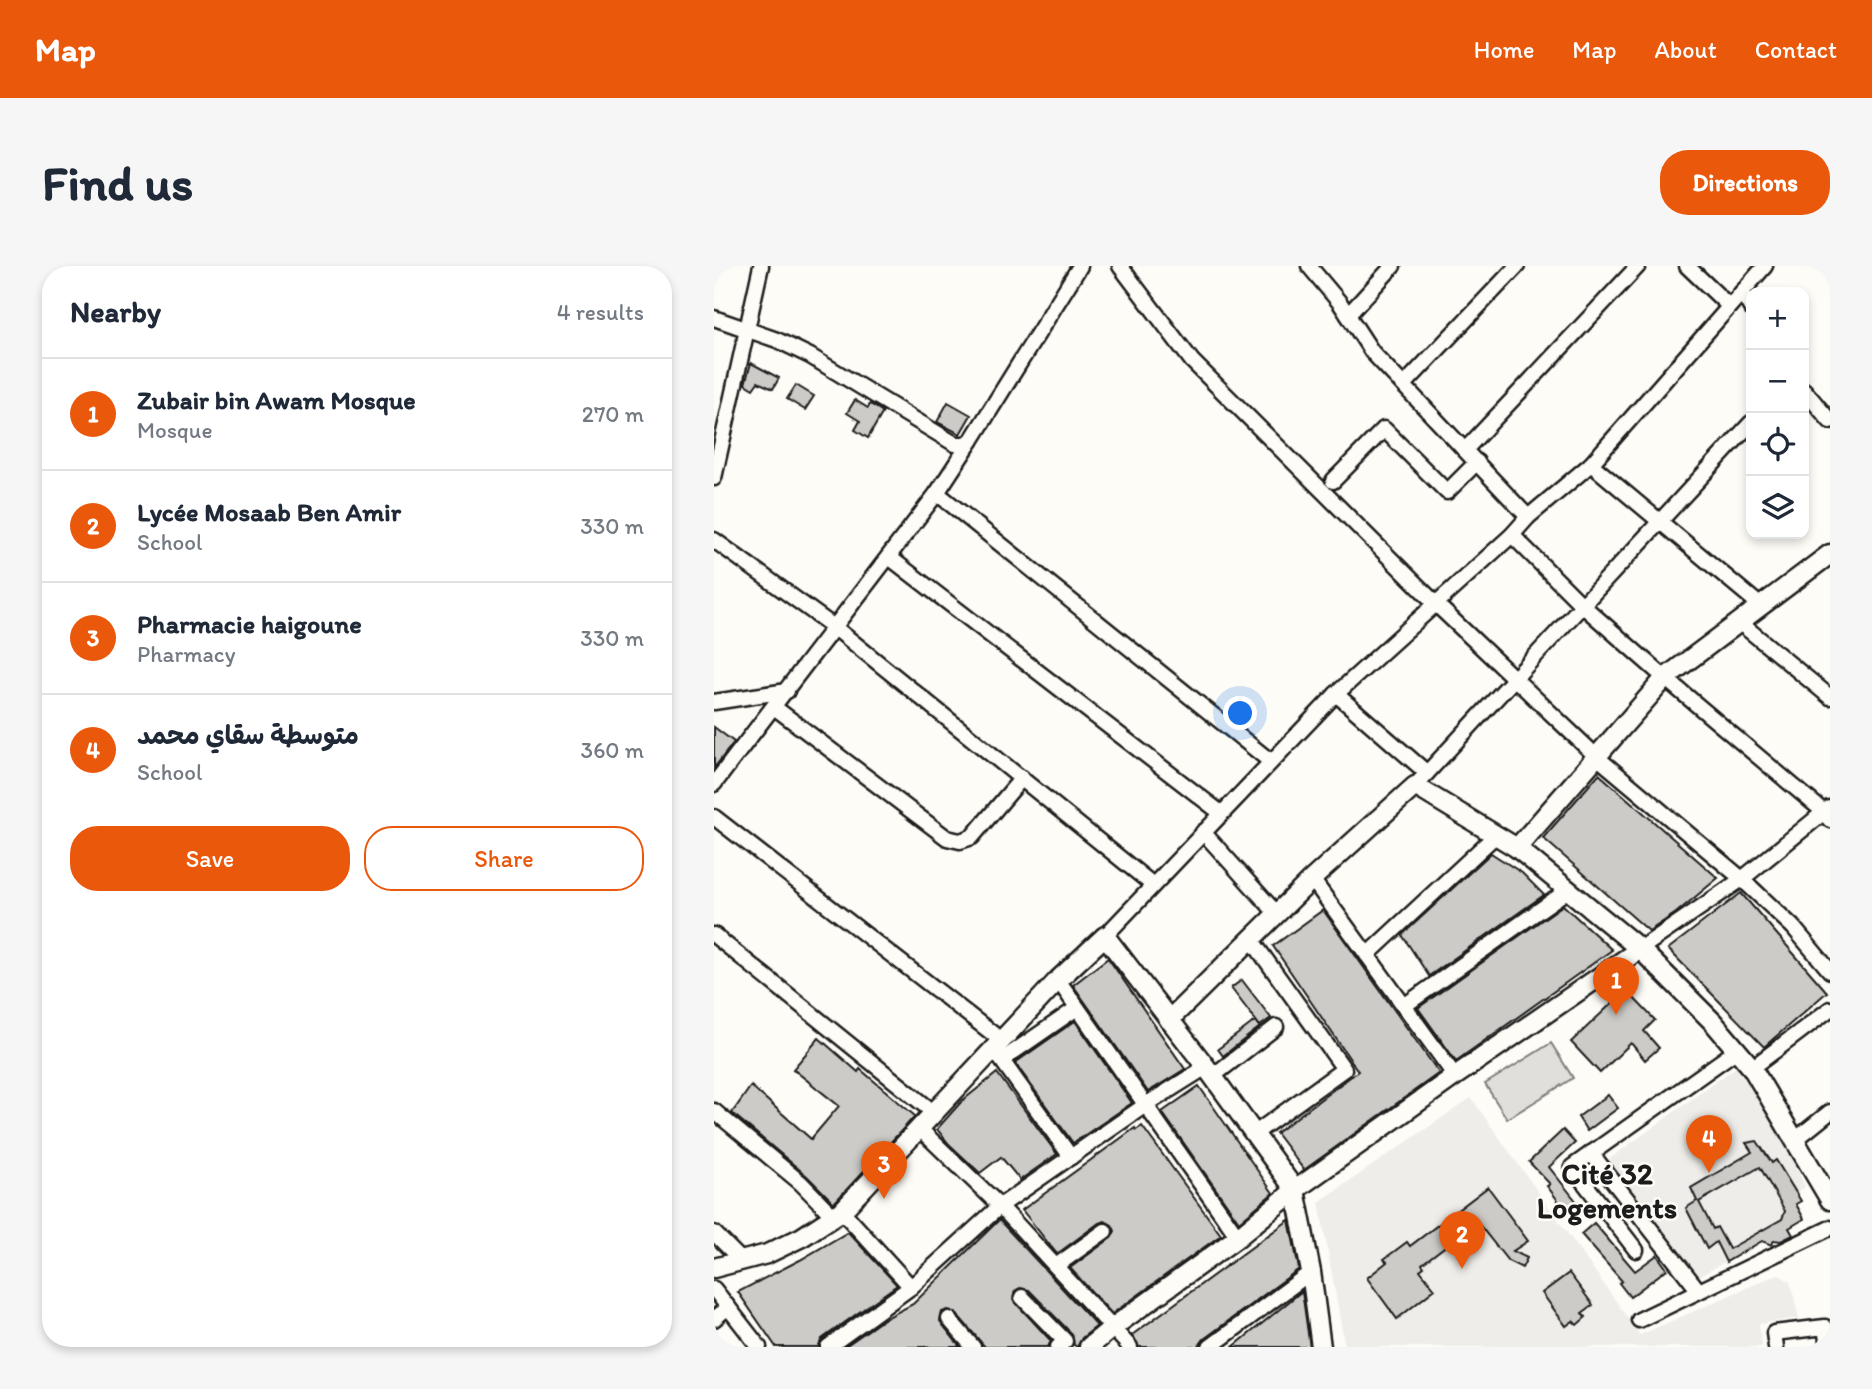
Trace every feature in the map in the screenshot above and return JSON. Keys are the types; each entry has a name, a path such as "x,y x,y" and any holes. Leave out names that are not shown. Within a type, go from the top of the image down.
{"street":[{"path":"714,478 761,266"},
{"path":"714,784 937,493 1080,266"},
{"path":"1120,266 1192,361 1435,603 1598,758 1742,879 1793,927 1830,971"},
{"path":"1310,266 1348,315 1372,352 1528,517"},
{"path":"1348,315 1393,266"},
{"path":"1405,385 1517,266"},
{"path":"1465,450 1638,266"},
{"path":"1687,266 1729,306"},
{"path":"714,1268 767,1254 802,1237 838,1214 933,1112 999,1049 1058,980 1105,936 1336,694 1512,535 1528,517 1591,464 1765,266"},
{"path":"1742,292 1746,299"},
{"path":"714,318 777,340 810,355 956,444 971,441"},
{"path":"1809,396 1830,421"},
{"path":"1169,1020 1312,879 1421,780 1746,428"},
{"path":"1333,481 1384,429 1447,492 1477,462"},
{"path":"1591,464 1761,606"},
{"path":"937,493 1270,761"},
{"path":"1089,1347 1238,1237 1295,1190 1455,1076 1742,879 1828,813 1665,678 1582,605 1512,535"},
{"path":"714,540 834,627 1153,885"},
{"path":"889,557 1221,813"},
{"path":"1517,848 1665,678 1827,560"},
{"path":"1739,622 1830,696"},
{"path":"714,702 786,691"},
{"path":"1336,694 1421,780 1517,848 1568,890 1640,950 1713,1022 1752,1068 1830,1200"},
{"path":"774,707 947,838 960,841 972,837 1022,778"},
{"path":"714,817 999,1049 1071,1157"},
{"path":"1203,832 1277,914"},
{"path":"1367,955 1496,835"},
{"path":"1312,879 1455,1076"},
{"path":"1404,1006 1568,890"},
{"path":"714,934 933,1112"},
{"path":"1105,936 1295,1190 1311,1272 1321,1347"},
{"path":"1251,939 1344,1069 1254,1134"},
{"path":"1058,980 1238,1237"},
{"path":"999,1049 1077,1008"},
{"path":"1752,1068 1830,1009"},
{"path":"828,1347 911,1287 1000,1206 1144,1105 1209,1072 1276,1027"},
{"path":"1636,1250 1572,1167 1737,1050"},
{"path":"714,1111 838,1214 911,1287"},
{"path":"1795,1140 1830,1112"},
{"path":"920,1129 1000,1206 1130,1347"},
{"path":"1591,1153 1699,1291"},
{"path":"1639,1320 1830,1228"},
{"path":"1056,1266 1105,1231"},
{"path":"714,1233 742,1261"},
{"path":"1210,1347 1311,1272"},
{"path":"714,1289 759,1347"},
{"path":"1022,1297 1065,1341 1058,1347"},
{"path":"714,1319 727,1307"},
{"path":"949,1319 971,1346"},
{"path":"1776,1347 1774,1333 1825,1327 1828,1347"}],"shaded area":[{"path":"1551,1043 1573,1078 1507,1119 1485,1084"},
{"path":"1736,1067 1785,1142 1805,1187 1796,1193 1801,1201 1796,1205 1804,1219 1789,1227 1793,1239 1774,1240 1770,1244 1764,1240 1698,1277 1608,1160"},
{"path":"1471,1098 1640,1335 1778,1274 1790,1282 1799,1318 1759,1324 1762,1347 1345,1347 1319,1202"}],"building":[{"path":"751,363 779,378 773,389 758,382 753,389 745,384"},
{"path":"796,385 814,396 805,410 787,399"},
{"path":"855,400 868,408 870,404 883,412 868,438 855,430 860,421 847,413"},
{"path":"948,402 971,415 960,434 937,422"},
{"path":"714,727 734,742 714,768"},
{"path":"1599,774 1718,878 1676,913 1649,931 1543,838"},
{"path":"1491,853 1522,873 1544,895 1429,976 1402,935"},
{"path":"1741,893 1827,992 1764,1047 1668,949"},
{"path":"1563,905 1612,950 1456,1061 1418,1008"},
{"path":"1323,910 1439,1073 1304,1170 1276,1133 1358,1071 1273,946"},
{"path":"1108,958 1185,1069 1148,1092 1073,985"},
{"path":"1242,980 1271,1018 1260,1026 1231,988"},
{"path":"1626,990 1655,1020 1644,1031 1659,1048 1645,1060 1631,1043 1600,1073 1571,1042"},
{"path":"1075,1021 1132,1103 1073,1143 1015,1063"},
{"path":"1255,1021 1260,1027 1223,1056 1218,1049"},
{"path":"819,1038 915,1116 834,1203 807,1176 732,1113 751,1086 811,1139 839,1106 793,1069"},
{"path":"997,1073 1057,1154 1020,1180 1001,1157 980,1173 937,1129 962,1101"},
{"path":"1199,1086 1273,1193 1239,1222 1162,1112"},
{"path":"1608,1095 1618,1108 1587,1131 1578,1117"},
{"path":"1142,1126 1221,1235 1112,1314 1070,1268 1111,1238 1115,1231 1112,1225 1105,1221 1099,1223 1057,1254 1022,1210 1135,1128 1136,1130"},
{"path":"1563,1130 1575,1143 1549,1167 1577,1202 1566,1211 1547,1186 1550,1184 1529,1162"},
{"path":"1757,1141 1772,1163 1776,1160 1801,1201 1796,1204 1804,1219 1789,1228 1793,1235 1781,1241 1774,1240 1772,1245 1762,1241 1726,1262 1716,1242 1707,1249 1686,1208 1697,1201 1691,1188 1752,1152 1746,1143","holes":["1760,1167 1785,1211 1782,1219 1729,1249 1717,1227 1713,1229 1699,1202"]},
{"path":"1488,1187 1528,1241 1513,1251 1527,1258 1522,1268 1508,1261 1477,1222 1422,1264 1424,1267 1420,1270 1435,1289 1397,1319 1367,1278 1387,1262 1384,1259 1407,1242 1410,1246"},
{"path":"999,1220 1097,1326 1082,1338 1077,1347 1072,1334 1029,1290 1020,1288 1015,1291 1013,1300 1051,1341 1048,1347 985,1347 956,1313 948,1310 942,1312 940,1321 960,1347 844,1347 884,1319 913,1304"},
{"path":"1289,1220 1299,1269 1204,1339 1198,1347 1139,1347 1132,1335"},
{"path":"1594,1223 1635,1271 1657,1255 1667,1269 1630,1297 1619,1283 1622,1281 1581,1234"},
{"path":"848,1232 897,1285 822,1339 818,1347 776,1347 738,1292"},
{"path":"1569,1273 1593,1305 1582,1313 1586,1317 1577,1325 1573,1321 1566,1326 1542,1293"},
{"path":"1302,1291 1310,1347 1233,1347"}],"place":[{"name":"Zubair bin Awam Mosque","path":"1616,1015"},
{"name":"متوسطة سقاي محمد","path":"1709,1173"},
{"name":"Pharmacie haigoune","path":"884,1199"},
{"name":"Lycée Mosaab Ben Amir","path":"1462,1269"}],"district":[{"name":"Cité 32 Logements","path":"1607,1191"}]}
